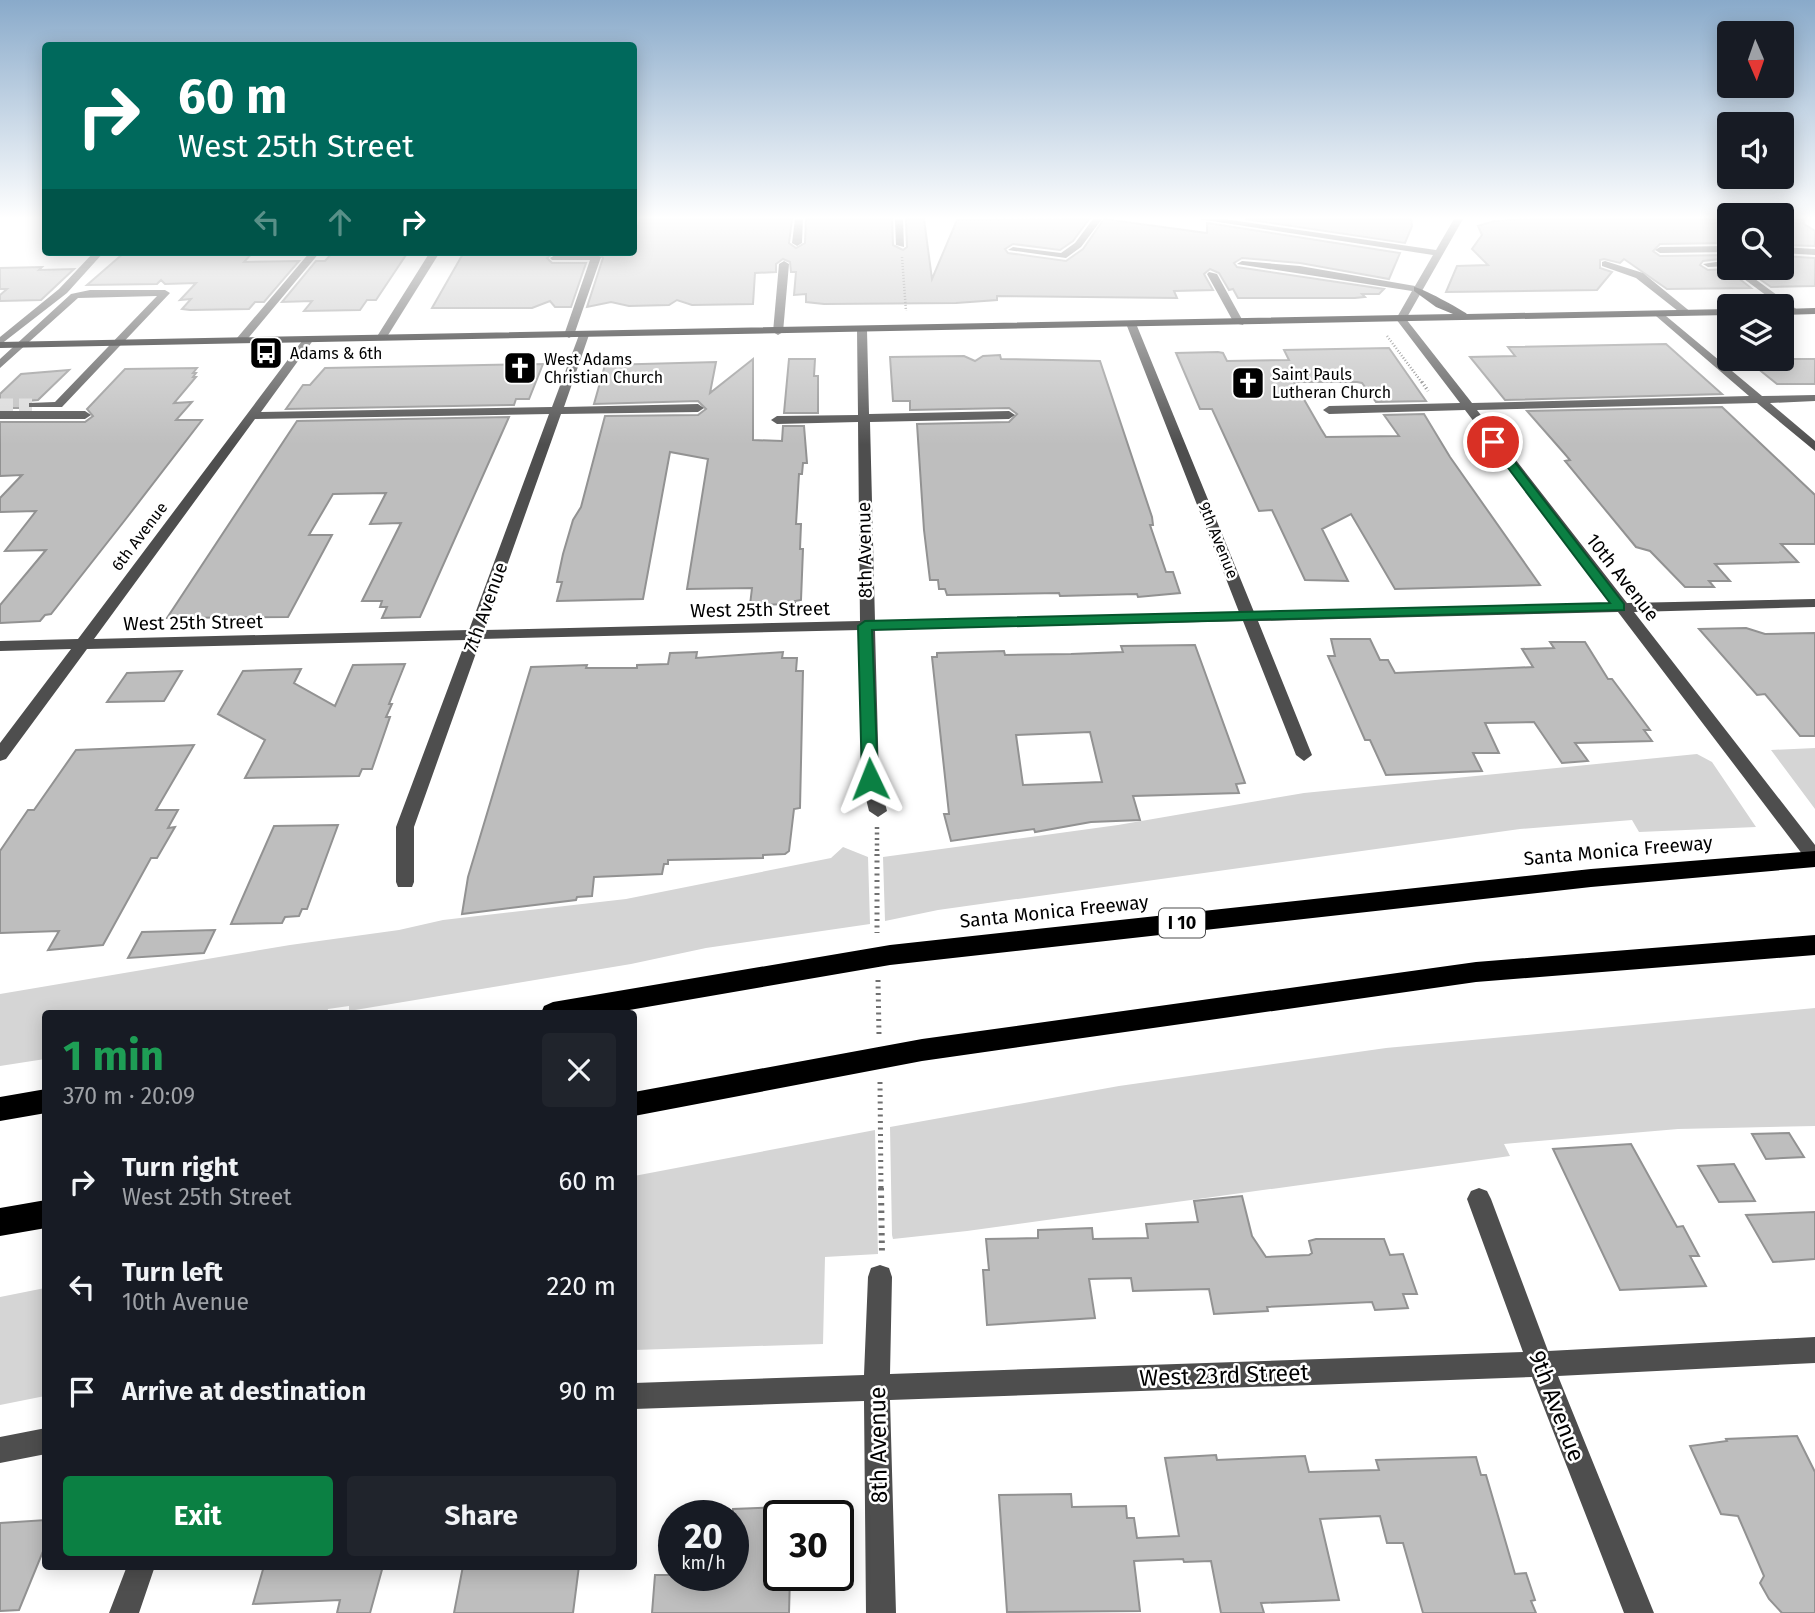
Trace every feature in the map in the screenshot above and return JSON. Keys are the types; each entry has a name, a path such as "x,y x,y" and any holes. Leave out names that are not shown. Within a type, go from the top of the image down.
{"highway":[{"name":"Santa Monica Freeway","path":"570,1010 890,955 1577,879 1815,859"},
{"path":"637,1103 922,1050 1476,972 1815,945"},
{"path":"0,1109 42,1102"},
{"path":"0,1222 42,1215"}],"main road":[{"path":"1425,294 1440,305 1472,317"},
{"path":"1794,311 1815,311"},
{"path":"0,344 1132,326 1717,312"}],"street":[{"path":"0,344 58,294"},
{"path":"0,365 75,296 84,294"},
{"path":"33,405 58,405 164,294"},
{"path":"241,340 279,294"},
{"path":"381,338 408,294"},
{"name":"7th Avenue","path":"405,882 405,827 556,410 586,294"},
{"path":"778,332 781,294"},
{"path":"1223,294 1239,323"},
{"path":"1401,319 1415,294"},
{"path":"1665,294 1687,313"},
{"path":"1660,314 1815,447"},
{"name":"10th Avenue","path":"1401,319 1619,607 1736,753 1815,859"},
{"name":"9th Avenue","path":"1132,326 1304,755"},
{"name":"8th Avenue","path":"862,330 865,626 870,779 878,811"},
{"name":"6th Avenue","path":"0,755 309,339"},
{"path":"1329,410 1815,398"},
{"path":"251,416 698,408"},
{"path":"0,415 85,415"},
{"path":"777,420 1009,415"},
{"name":"West 25th Street","path":"0,646 1815,603"},
{"name":"9th Avenue","path":"1479,1199 1540,1364 1639,1613"},
{"name":"8th Avenue","path":"880,1277 877,1388 881,1613"},
{"name":"West 23rd Street","path":"637,1396 1540,1364 1815,1350"},
{"path":"0,1450 42,1442"},
{"path":"124,1613 140,1570"}],"path":[{"path":"905,294 908,329"},
{"path":"1387,336 1428,391"},
{"path":"875,858 878,811"}],"shaded area":[{"path":"1815,748 1815,809 1771,750"},
{"path":"1697,754 1712,762 1756,827 1639,832 1632,820 1520,829 938,910 885,921 883,857 1118,825 1304,793"},
{"path":"843,847 868,857 870,924 706,948 631,964 355,1010 349,1010 349,1006 328,1010 42,1010 42,1059 0,1066 0,994 290,945 399,930 443,920 626,899 831,858"},
{"path":"1815,1008 1815,1126 1678,1129 1504,1144 1510,1156 967,1231 893,1239 892,1235 890,1127 1119,1086 1386,1048"},
{"path":"875,1130 878,1254 825,1257 823,1344 637,1350 637,1175"},
{"path":"42,1289 42,1397 0,1405 0,1297"}],"building":[{"path":"47,294 41,300 0,301 0,295"},
{"path":"185,294 271,294 264,302 255,302 249,309 182,309 191,299 180,300"},
{"path":"288,294 380,294 376,300 367,300 360,310 304,311 312,301 282,302"},
{"path":"440,294 575,294 571,307 555,307 550,301 532,308 432,308"},
{"path":"591,294 754,294 753,304 692,305 677,300 669,305 629,306 611,302 587,307"},
{"path":"806,294 1175,294 1177,298 997,296 997,300 956,303 806,302"},
{"path":"1236,294 1362,294 1365,297 1355,298 1238,298"},
{"path":"1666,344 1722,394 1505,400 1470,357 1515,356 1508,347"},
{"path":"1389,348 1426,401 1376,402 1362,383 1357,382 1294,382 1326,437 1399,436 1384,415 1424,414 1450,457 1540,585 1395,589 1351,514 1322,529 1348,581 1305,580 1272,510 1259,511 1212,409 1200,409 1176,353 1218,352 1223,353 1227,361 1289,360 1284,350"},
{"path":"1000,355 1001,359 1100,361 1152,517 1153,525 1150,525 1166,572 1173,572 1180,593 1138,597 1137,594 1060,596 1059,593 947,595 945,589 939,589 938,580 930,580 917,424 1009,422 1017,414 1009,408 910,410 910,401 893,401 890,357 964,356 975,361 983,356"},
{"path":"753,359 753,440 782,441 783,426 804,426 807,463 803,463 802,474 799,474 796,524 801,524 800,549 803,549 801,600 795,601 795,604 750,605 752,588 687,589 708,459 670,452 643,599 557,601 562,582 557,582 563,554 573,520 581,507 605,416 698,415 706,409 698,401 594,404 605,365 716,362 710,393"},
{"path":"789,359 815,359 818,413 784,413"},
{"path":"1794,359 1815,359 1815,384 1777,384 1761,371 1794,371"},
{"path":"543,364 529,399 516,399 514,405 286,409 303,385 310,385 325,368"},
{"path":"197,368 193,373 196,373 193,377 196,377 174,403 192,402 176,420 202,420 125,520 51,614 45,615 40,621 0,623 0,605 46,550 5,551 36,511 0,512 0,498 22,475 0,476 0,422 85,422 93,416 87,409 125,369"},
{"path":"69,370 38,400 27,401 27,408 0,408 0,394 21,374"},
{"path":"1722,407 1815,495 1815,544 1781,544 1798,562 1715,564 1730,581 1709,581 1714,587 1685,587 1650,551 1636,547 1565,461 1570,460 1527,411"},
{"path":"509,417 420,617 382,618 387,607 380,607 382,601 362,601 401,523 370,524 386,493 333,494 309,535 332,535 288,617 167,618 297,421"},
{"path":"1746,628 1765,634 1815,633 1815,736 1800,736 1765,694 1757,695 1699,629"},
{"path":"1331,639 1370,639 1380,660 1388,660 1395,673 1533,667 1522,649 1554,648 1550,642 1585,642 1608,679 1612,679 1650,730 1644,730 1652,741 1575,743 1588,761 1562,763 1534,722 1485,723 1499,753 1473,753 1482,771 1386,775 1370,740 1365,740 1328,656 1335,656"},
{"path":"1195,645 1245,783 1236,784 1239,793 1133,796 1140,820 1091,822 1035,832 1034,829 951,841 944,814 949,814 932,657 937,657 937,653 1004,651 1005,655 1123,652 1121,646","holes":["1090,732 1102,782 1023,785 1016,735"]},
{"path":"697,652 696,658 783,652 782,658 797,658 796,671 803,671 800,808 794,809 789,851 785,854 763,855 763,858 668,860 668,864 664,864 662,874 594,877 592,896 462,914 468,877 531,667 587,665 586,668 637,668 637,665 668,664 670,653"},
{"path":"405,664 389,704 392,704 386,717 390,717 372,769 362,769 359,776 245,778 265,740 218,714 243,671 301,669 294,683 335,706 353,665"},
{"path":"182,671 164,701 107,702 127,673"},
{"path":"194,745 156,810 178,810 168,828 175,827 157,858 151,858 103,945 48,950 59,931 0,933 0,851 28,810 34,810 76,750"},
{"path":"338,825 307,909 302,909 299,916 285,917 282,923 231,924 274,826"},
{"path":"215,930 204,953 128,958 142,932"},
{"path":"1789,1133 1804,1157 1766,1159 1752,1134"},
{"path":"1631,1144 1677,1227 1683,1226 1699,1256 1690,1256 1706,1286 1620,1290 1553,1149"},
{"path":"1734,1164 1755,1201 1719,1202 1698,1166"},
{"path":"1242,1196 1252,1236 1266,1257 1309,1255 1312,1253 1309,1241 1316,1239 1384,1239 1390,1255 1403,1254 1417,1294 1403,1294 1408,1308 1375,1310 1372,1302 1267,1307 1268,1311 1214,1314 1209,1289 1133,1291 1131,1278 1089,1279 1095,1318 987,1325 983,1270 989,1270 986,1239 1038,1238 1038,1230 1092,1228 1093,1239 1148,1238 1146,1224 1198,1222 1194,1201"},
{"path":"1815,1212 1815,1259 1773,1262 1746,1215"},
{"path":"1797,1436 1815,1472 1815,1613 1782,1613 1769,1599 1760,1583 1764,1576 1738,1516 1721,1514 1690,1446 1727,1441 1726,1439"},
{"path":"1216,1455 1217,1460 1305,1456 1309,1472 1379,1470 1376,1460 1476,1457 1481,1475 1486,1475 1515,1574 1526,1573 1535,1600 1531,1601 1536,1613 1423,1613 1403,1543 1387,1543 1380,1516 1320,1519 1339,1600 1261,1603 1264,1613 1221,1613 1211,1561 1184,1562 1183,1559 1134,1561 1140,1611 1007,1612 999,1495 1071,1494 1072,1507 1126,1506 1127,1518 1134,1518 1137,1538 1179,1536 1165,1458"},
{"path":"749,1508 763,1508 763,1591 790,1591 789,1613 652,1613 655,1575 658,1575 658,1591 749,1591"},
{"path":"42,1520 42,1554 19,1610 0,1611 0,1523"},
{"path":"263,1570 382,1570 370,1613 337,1613 340,1600 253,1604"},
{"path":"462,1570 578,1570 573,1613 454,1613"}],"tunnel":[{"path":"0,405 33,405"}],"place":[{"name":"Adams & 6th","path":"266,353"},
{"name":"West Adams Christian Church","path":"520,368"},
{"name":"Saint Pauls Lutheran Church","path":"1248,383"}],"route":[{"path":"870,779 865,626 1619,607 1493,442"}]}
